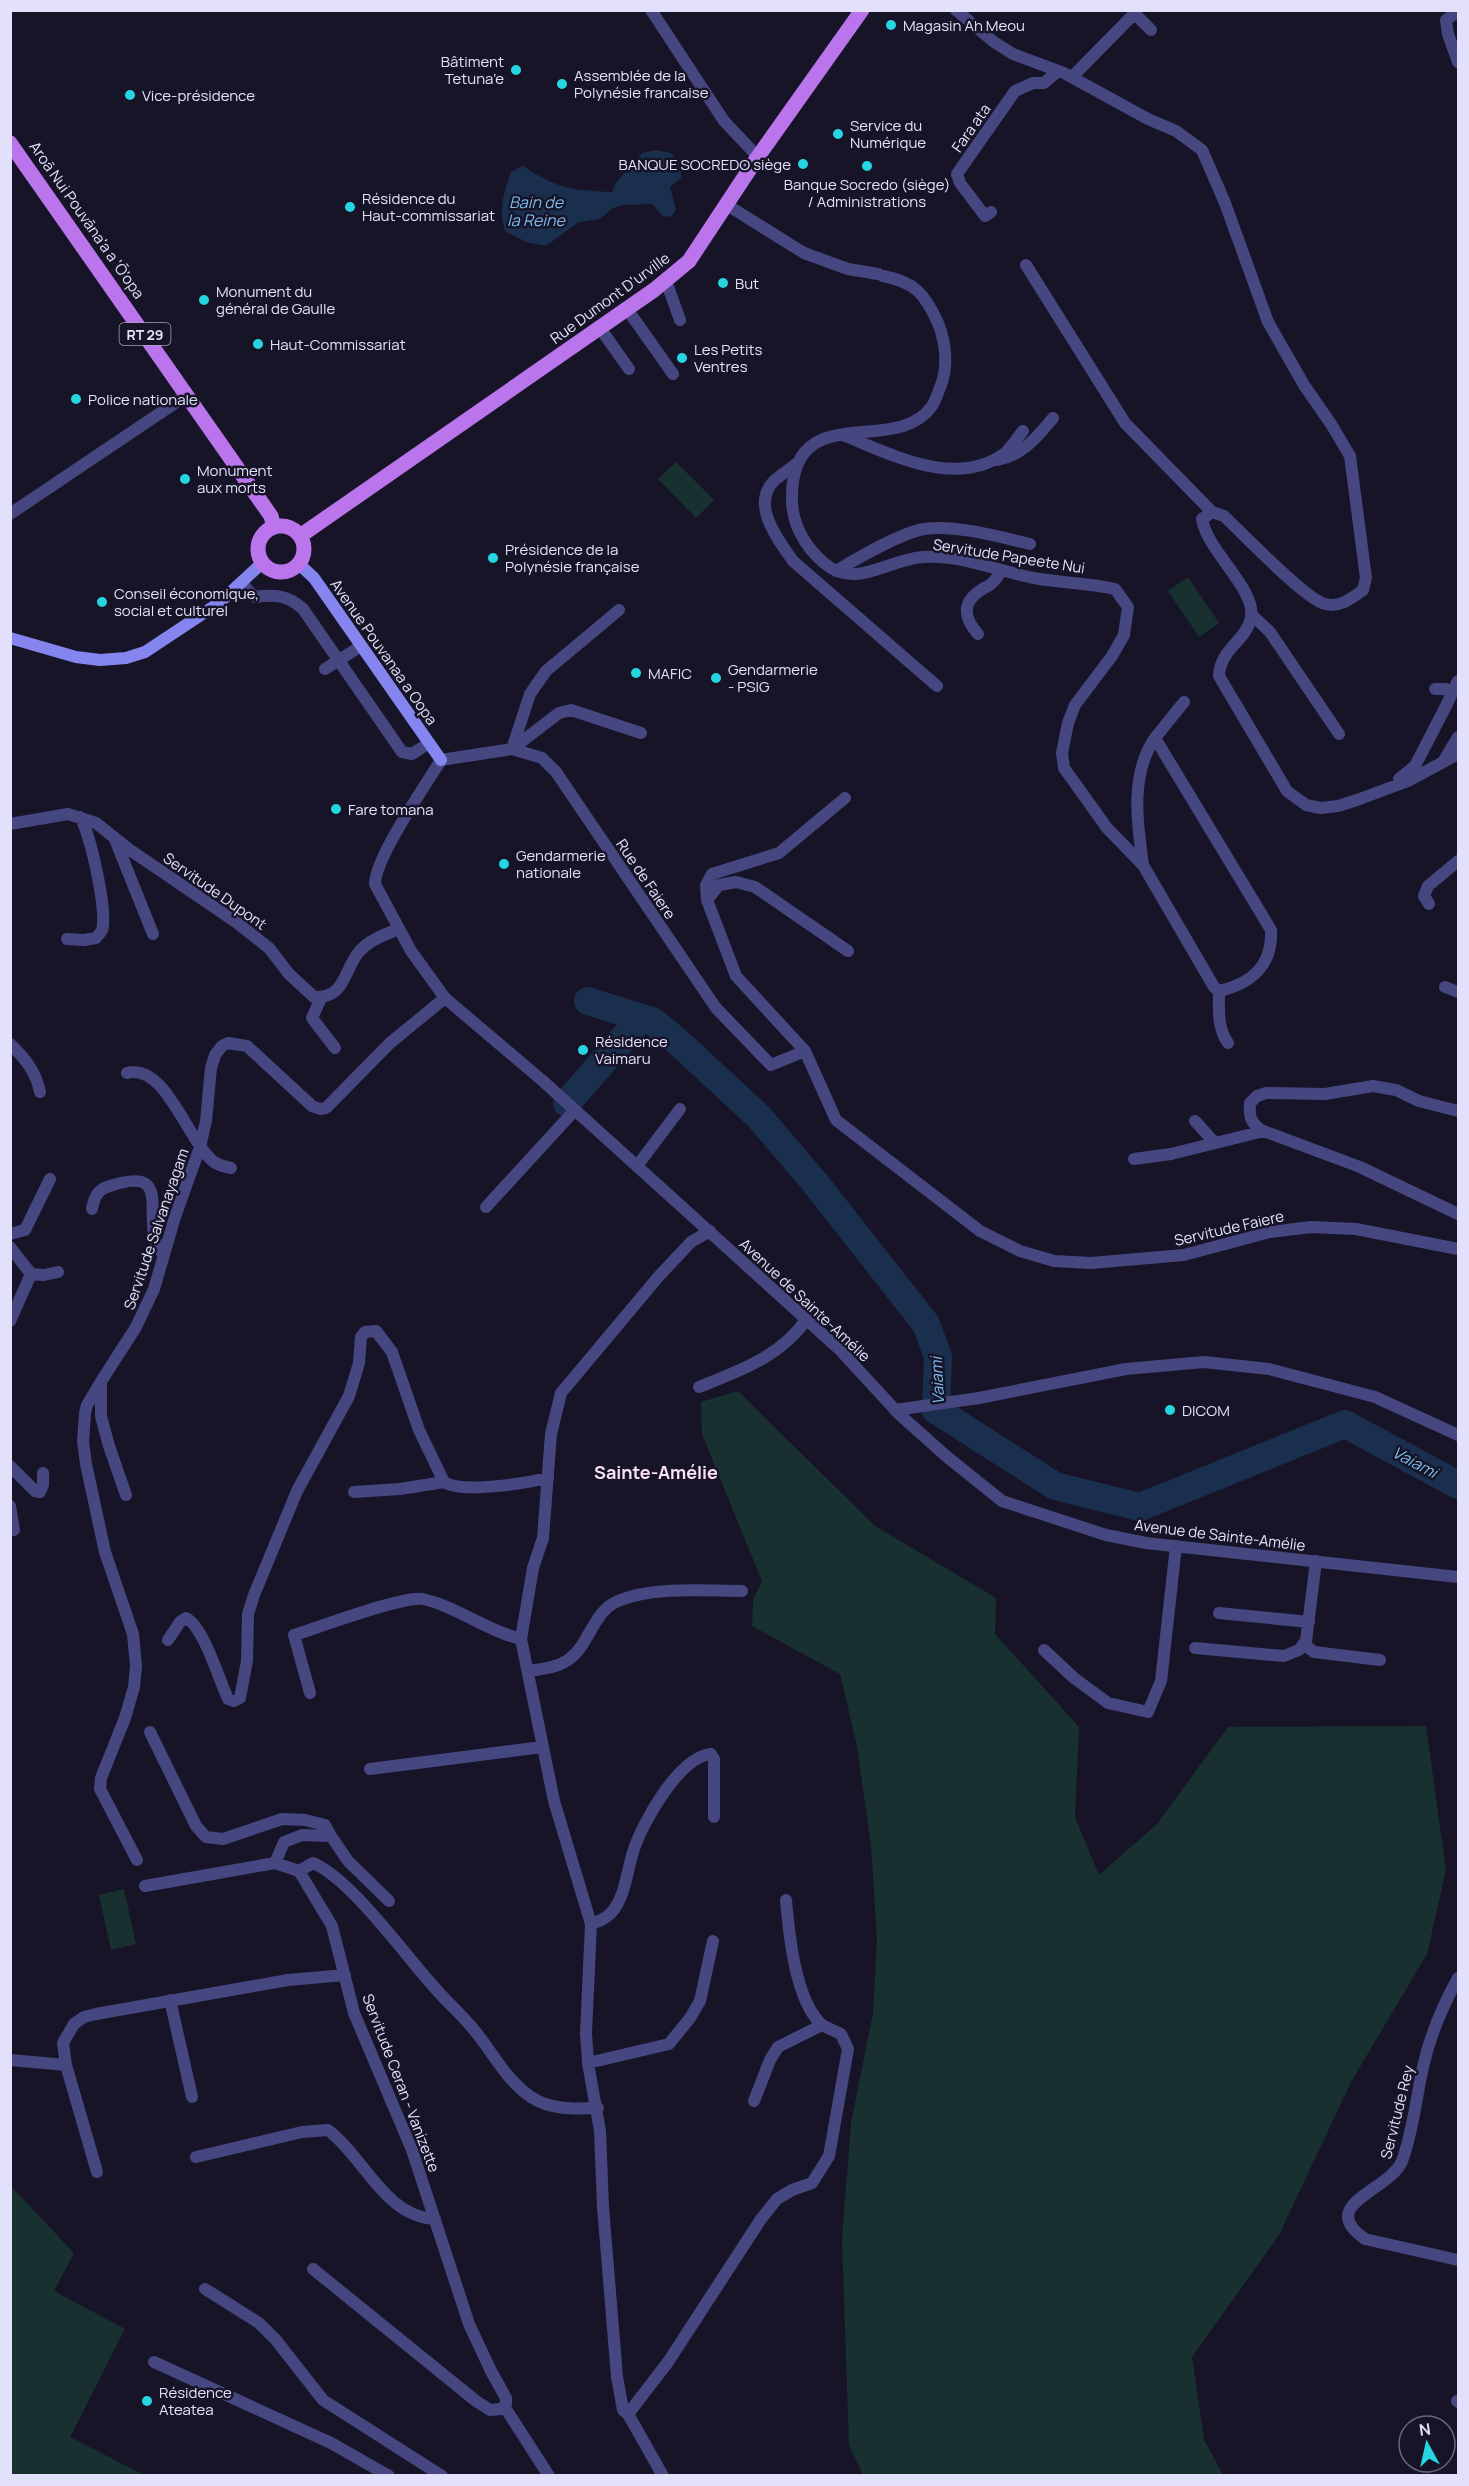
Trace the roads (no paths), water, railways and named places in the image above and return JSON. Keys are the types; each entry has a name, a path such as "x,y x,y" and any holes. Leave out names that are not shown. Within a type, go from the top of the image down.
{"main road":[{"name":"Rue Dumont D'urville","path":"300,536 627,309 689,261 758,157 862,10"},
{"name":"Aroā Nui Pouvāna'a a 'Ō'opa","path":"10,143 271,516 274,527"},
{"path":"274,527 289,527 300,536 304,550 299,564 292,570 272,571 262,563 258,554 258,544 265,532 274,527"},
{"path":"10,638 76,657 100,660 126,658 145,652 219,603 262,563"},
{"name":"Avenue Pouvanaa a Oopa","path":"299,564 314,578 441,760"}],"street":[{"path":"651,10 724,121 758,157"},
{"path":"956,10 994,42 1013,54 1072,77 1148,119 1176,131 1202,150 1268,322 1304,386 1350,456 1365,566 1366,578 1363,590 1341,604 1324,604 1294,583 1224,516 1212,512 1125,423 1026,265"},
{"path":"1458,11 1446,20 1448,34 1458,62"},
{"path":"1072,77 1133,15 1136,15 1151,30"},
{"name":"Fara ata","path":"991,212 985,216 960,183 957,174 1015,91 1033,83 1044,83 1057,72"},
{"path":"727,205 804,253 848,269 910,284 918,290 933,311 943,336 945,350 944,377 931,408 906,424 873,432 839,433 825,437 813,445 797,463 773,482 766,496 766,511 779,540 793,561 937,686"},
{"path":"666,281 680,320"},
{"path":"627,309 673,374"},
{"path":"600,328 629,369"},
{"path":"10,514 187,395"},
{"path":"839,433 927,466 947,469 973,466 1015,456 1053,418"},
{"path":"990,461 1006,452 1023,431"},
{"path":"797,463 791,479 794,518 804,540 836,571 909,533 927,529 995,536 1030,544"},
{"path":"1212,512 1202,519 1204,530 1247,596 1252,615 1248,628 1223,658 1219,676 1287,791 1306,805 1321,808 1338,806 1383,791 1458,754"},
{"name":"Servitude Papeete Nui","path":"836,571 858,575 902,560 940,556 1052,581 1115,589 1128,607 1124,635 1112,656 1075,705 1064,736 1062,753 1064,768 1107,828 1143,865 1214,987 1219,991"},
{"path":"978,634 967,617 965,611 967,602 979,591 992,584 1002,570"},
{"path":"241,583 255,597 279,596 296,602 303,609 402,752 412,754 429,743"},
{"path":"512,749 530,694 546,671 619,610"},
{"path":"1252,615 1270,632 1338,734"},
{"path":"326,669 361,646"},
{"path":"1383,791 1415,766 1458,681"},
{"path":"1435,689 1446,688 1451,695"},
{"name":"Servitude Papeete Nui","path":"1143,865 1137,824 1138,789 1145,753 1184,702"},
{"path":"512,749 559,713 571,710 641,733"},
{"path":"1442,763 1458,737"},
{"path":"1155,738 1271,930 1272,944 1256,973 1243,984 1219,991 1218,1013 1223,1036 1228,1043"},
{"name":"Rue de Faiere","path":"441,760 512,749 542,758 556,772 716,1008 771,1065 805,1051"},
{"name":"Avenue de Sainte-Amélie","path":"441,760 375,873 375,884 411,951 445,998 710,1231 839,1349 896,1410 946,1456 1002,1501 1106,1535 1176,1546 1458,1576"},
{"path":"706,900 706,885 712,874 779,853 845,798"},
{"name":"Servitude Dupont","path":"10,824 68,814 96,823 236,922 269,948 289,974 314,998 321,998"},
{"path":"67,939 96,938 102,929 101,896 87,827 80,817"},
{"path":"113,836 153,934"},
{"path":"1429,904 1424,896 1428,885 1458,861"},
{"path":"706,900 719,885 736,882 754,887 848,951"},
{"name":"Servitude Faiere","path":"706,900 736,976 805,1051 836,1120 980,1231 1020,1251 1054,1261 1091,1263 1184,1255 1270,1232 1311,1227 1356,1229 1458,1249"},
{"path":"334,1048 312,1018 321,998 327,998 338,990 358,952 380,936 399,928"},
{"path":"1445,987 1458,992"},
{"name":"Servitude Salvanayagam","path":"137,1860 100,1789 101,1778 125,1718 134,1687 136,1666 133,1634 105,1552 83,1442 87,1405 147,1307 175,1217 201,1147 211,1068 215,1055 222,1046 237,1043 247,1046 312,1106 320,1109 326,1108 390,1043 445,998"},
{"path":"10,1044 26,1060 37,1077 40,1092"},
{"path":"127,1073 134,1071 153,1079 167,1092 201,1147 215,1163 231,1168"},
{"path":"1458,1111 1419,1101 1396,1090 1373,1086 1325,1094 1266,1093 1257,1096 1250,1103 1249,1117 1254,1125 1264,1131 1360,1167 1458,1214"},
{"path":"637,1166 680,1109"},
{"path":"486,1207 575,1110"},
{"path":"1195,1121 1215,1143"},
{"path":"1134,1159 1171,1154 1264,1131"},
{"path":"10,1234 25,1230 50,1179"},
{"path":"92,1209 94,1197 104,1188 129,1181 141,1181 149,1186 154,1198 151,1225 153,1235 159,1250 164,1255"},
{"path":"663,2475 628,2414 622,2410 617,2378 597,2108 588,2063 586,2033 591,1924 557,1810 521,1639 533,1569 543,1538 551,1434 561,1393 659,1276 691,1242 710,1231"},
{"path":"10,1247 31,1274 44,1275 58,1272"},
{"path":"10,1321 31,1274"},
{"path":"699,1387 748,1368 767,1357 789,1341 806,1320"},
{"path":"168,1640 180,1622 186,1618 191,1621 198,1631 228,1699 234,1701 240,1698 247,1661 248,1614 254,1595 297,1491 349,1396 355,1380 361,1337 365,1332 376,1331 392,1352 419,1430 444,1482 451,1486 512,1485 548,1478"},
{"path":"896,1410 979,1398 1126,1369 1204,1362 1269,1369 1376,1396 1458,1435"},
{"path":"101,1382 101,1416 126,1495"},
{"path":"10,1466 35,1491 40,1492 43,1485 43,1473"},
{"path":"354,1492 400,1489 444,1482"},
{"path":"10,1506 14,1530"},
{"path":"1044,1650 1074,1678 1108,1703 1148,1712 1161,1681 1176,1546"},
{"path":"1305,1645 1316,1560"},
{"path":"528,1671 550,1668 568,1660 581,1648 603,1612 617,1601 645,1594 742,1591"},
{"path":"310,1693 294,1635 395,1603 420,1598 448,1608 508,1636 521,1639"},
{"path":"1219,1613 1309,1622"},
{"path":"1195,1648 1284,1656 1305,1645"},
{"path":"1305,1645 1314,1652 1380,1660"},
{"path":"150,1732 196,1826 206,1837 223,1839 282,1819 305,1820 325,1825 348,1860 389,1900"},
{"path":"370,1769 542,1747"},
{"path":"591,1924 599,1922 611,1913 618,1901 638,1837 672,1782 703,1755 711,1754 714,1759 714,1817"},
{"path":"275,1863 284,1842 302,1835 331,1836"},
{"path":"145,1886 275,1863 299,1871 313,1863 323,1867 354,1896 474,2030 503,2070 532,2097 560,2107 597,2108"},
{"name":"Servitude Ceran - Vanizette","path":"299,1871 332,1926 354,2013 404,2130 466,2316 506,2398 504,2406 549,2475"},
{"path":"628,2414 668,2362 761,2219 777,2199 792,2190 812,2183 828,2156 848,2049 841,2034 822,2025 812,2012 796,1973 786,1900"},
{"path":"588,2063 669,2044 690,2018 700,2001 713,1941"},
{"path":"97,2172 66,2065 63,2043 68,2032 84,2018 124,2007 288,1980 345,1975"},
{"name":"Servitude Rey","path":"1458,1978 1439,2014 1431,2038 1402,2162 1389,2180 1356,2201 1349,2210 1347,2218 1348,2225 1365,2239 1458,2260"},
{"path":"170,2000 192,2097"},
{"path":"754,2101 770,2060 778,2047 822,2025"},
{"path":"10,2060 66,2065"},
{"path":"196,2157 303,2132 328,2130 342,2140 393,2200 421,2218 435,2219"},
{"path":"313,2269 490,2410 504,2406"},
{"path":"205,2289 259,2323 276,2340 323,2400 442,2475"},
{"path":"154,2362 331,2443 389,2475"}],"water":[{"name":"Bain de la Reine","path":"656,150 671,153 681,163 681,178 670,187 676,210 671,217 663,216 652,204 624,205 613,208 600,219 579,222 546,246 526,242 505,231 502,208 511,172 523,166 565,187 612,192 615,184 642,153"}],"waterway":[{"name":"Vaiami","path":"588,1001 652,1021 677,1041 759,1117 816,1184 926,1324 938,1357 936,1410 1055,1486 1140,1507 1345,1424 1458,1485"},
{"path":"567,1103 641,1018"}],"place":[{"name":"Magasin Ah Meou","path":"891,25"},
{"name":"Bâtiment Tetuna’e","path":"516,70"},
{"name":"Assemblée de la Polynésie francaise","path":"562,84"},
{"name":"Vice-présidence","path":"130,95"},
{"name":"Service du Numérique","path":"838,134"},
{"name":"BANQUE SOCREDO siège","path":"803,164"},
{"name":"Banque Socredo (siège) / Administrations","path":"867,166"},
{"name":"Résidence du Haut-commissariat","path":"350,207"},
{"name":"But","path":"723,283"},
{"name":"Monument du général de Gaulle","path":"204,300"},
{"name":"Haut-Commissariat","path":"258,344"},
{"name":"Les Petits Ventres","path":"682,358"},
{"name":"Police nationale","path":"76,399"},
{"name":"Monument aux morts","path":"185,479"},
{"name":"Présidence de la Polynésie française","path":"493,558"},
{"name":"Conseil économique, social et culturel","path":"102,602"},
{"name":"MAFIC","path":"636,673"},
{"name":"Gendarmerie - PSIG","path":"716,678"},
{"name":"Fare tomana","path":"336,809"},
{"name":"Gendarmerie nationale","path":"504,864"},
{"name":"Résidence Vaimaru","path":"583,1050"},
{"name":"DICOM","path":"1170,1410"},
{"name":"Résidence Ateatea","path":"147,2401"}],"district":[{"name":"Sainte-Amélie","path":"656,1472"}]}
